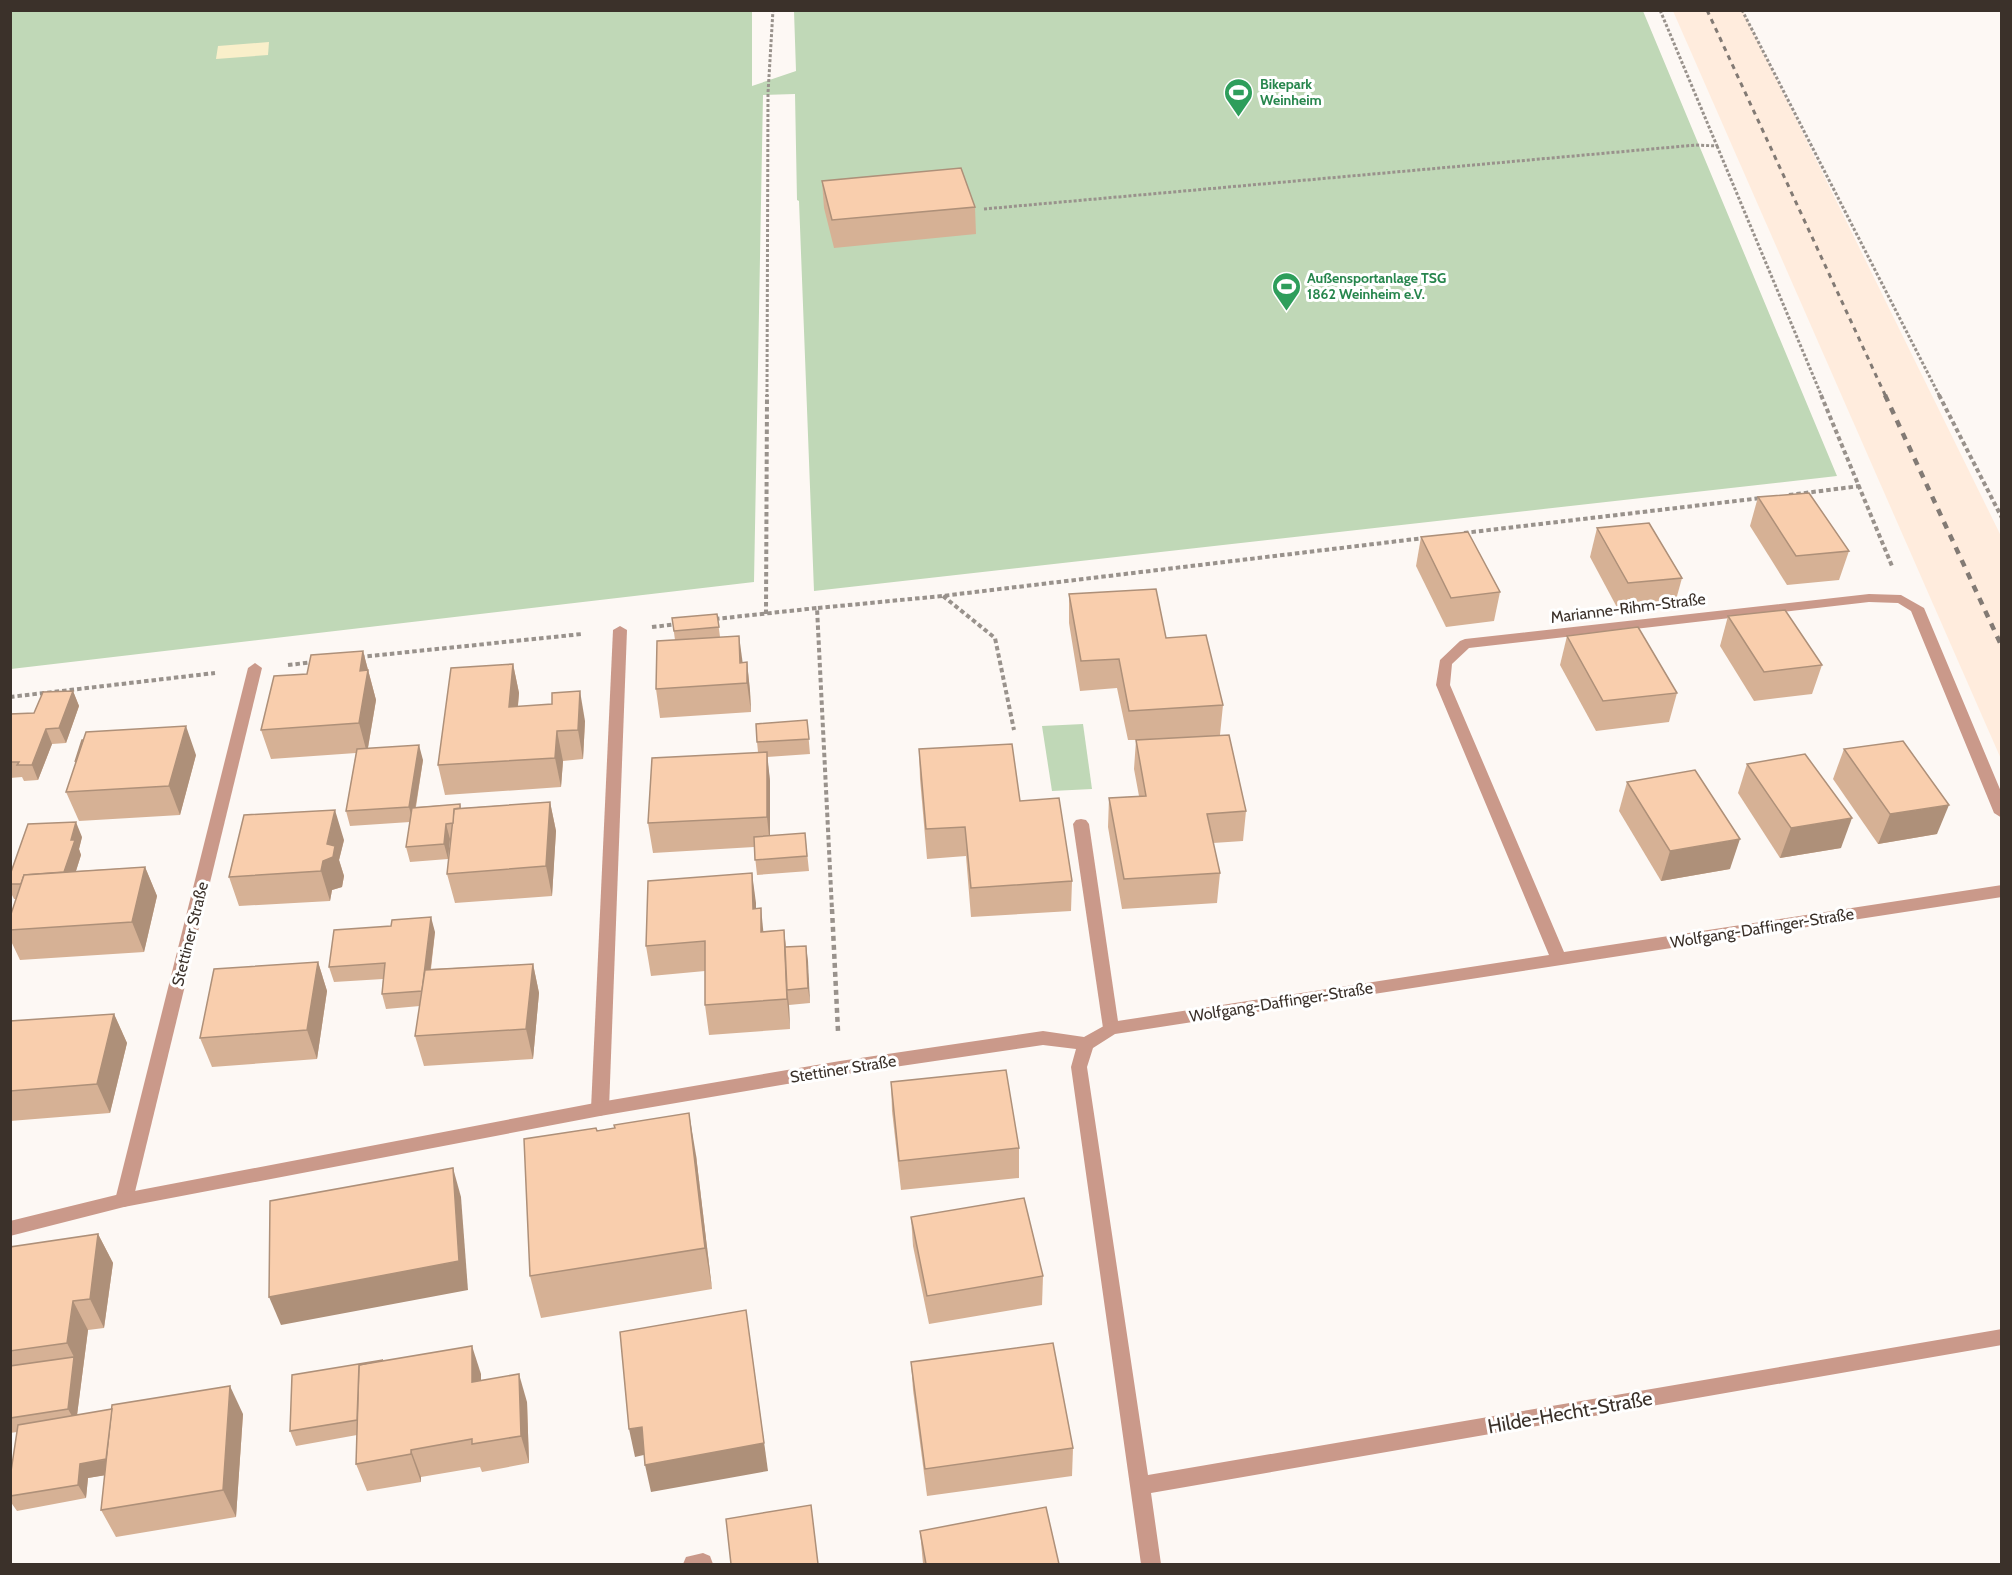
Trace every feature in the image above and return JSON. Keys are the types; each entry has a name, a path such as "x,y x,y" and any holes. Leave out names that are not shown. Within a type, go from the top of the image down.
{"street":[{"name":"Marianne-Rihm-Straße","path":"1559,959 1443,685 1445,663 1465,644 1869,598 1901,599"},
{"path":"1901,599 1917,608 2001,813"},
{"path":"600,1109 620,630"},
{"name":"Stettiner Straße","path":"124,1200 255,668"},
{"path":"1082,824 1111,1028"},
{"name":"Wolfgang-Daffinger-Straße","path":"1086,1044 1111,1028 2001,891"},
{"name":"Stettiner Straße","path":"10,1229 124,1200 600,1109 840,1068 1043,1038 1086,1044"},
{"path":"1086,1044 1079,1067 1151,1564"},
{"name":"Hilde-Hecht-Straße","path":"1139,1486 2001,1337"}],"path":[{"path":"766,614 768,93 773,10"},
{"path":"1660,10 1860,486 1899,582 1901,599"},
{"path":"1742,10 2001,519"},
{"path":"984,209 1696,145 1717,146"},
{"path":"1778,496 1860,486"},
{"path":"1460,534 1766,497"},
{"path":"710,620 942,596 1424,538"},
{"path":"942,596 995,638 1014,730"},
{"path":"818,608 840,1068"},
{"path":"349,658 688,622"},
{"path":"10,697 326,661"}],"shaded area":[{"path":"1673,11 1743,11 2001,536 2001,759"}],"green space":[{"name":"Außensportanlage TSG 1862 Weinheim e.V.","path":"10,11 752,11 752,86 796,71 794,11 1643,11 1837,476 814,591 799,201 797,200 795,94 763,95 754,582 11,669"},
{"path":"1083,724 1092,789 1052,791 1042,726"}],"sand":[{"path":"269,42 268,55 216,59 218,46"}],"building":[{"path":"961,168 975,207 832,220 822,181"},
{"path":"1809,493 1849,551 1796,556 1758,497"},
{"path":"1649,523 1682,578 1628,583 1597,528"},
{"path":"1468,532 1500,592 1451,598 1421,537"},
{"path":"1156,589 1166,638 1206,635 1223,705 1129,711 1119,659 1081,661 1069,594"},
{"path":"1785,610 1822,665 1764,672 1728,616"},
{"path":"717,614 719,627 674,631 672,618"},
{"path":"1638,627 1677,693 1603,701 1567,636"},
{"path":"739,636 740,663 747,662 747,683 656,689 657,641"},
{"path":"363,651 360,671 368,670 359,723 261,730 274,676 307,674 311,655"},
{"path":"513,664 509,707 552,704 552,693 580,691 578,730 557,731 555,758 438,765 451,668"},
{"path":"73,691 59,728 46,729 32,765 17,765 19,762 10,762 10,714 34,713 43,692"},
{"path":"807,720 809,739 757,742 756,724"},
{"path":"186,726 169,786 66,792 86,732"},
{"path":"1229,735 1246,811 1207,814 1220,873 1124,879 1109,798 1146,796 1136,740"},
{"path":"1903,741 1949,805 1890,814 1844,749"},
{"path":"1012,744 1020,801 1059,798 1072,881 971,888 965,827 926,829 919,749"},
{"path":"419,745 409,807 346,811 357,749"},
{"path":"767,752 767,817 648,823 652,758"},
{"path":"1805,754 1852,818 1791,828 1747,764"},
{"path":"1695,770 1740,839 1670,851 1627,782"},
{"path":"550,802 546,866 447,874 454,809"},
{"path":"460,804 460,808 454,809 453,823 446,824 444,844 406,847 412,808"},
{"path":"335,810 327,844 335,846 333,857 323,861 321,871 229,877 244,815"},
{"path":"76,822 71,840 75,840 64,872 24,875 21,884 10,884 10,875 28,824"},
{"path":"805,833 807,856 755,860 754,837"},
{"path":"145,867 132,922 10,930 10,917 24,875"},
{"path":"752,873 753,909 761,908 761,932 784,930 787,999 705,1005 705,941 646,946 648,881"},
{"path":"431,917 422,991 382,994 385,963 329,967 334,930 391,926 392,920"},
{"path":"806,946 808,988 787,990 785,947"},
{"path":"318,962 307,1030 200,1038 214,969"},
{"path":"533,964 526,1029 415,1036 425,970"},
{"path":"114,1014 97,1084 10,1091 10,1021"},
{"path":"1006,1070 1019,1148 899,1161 891,1082"},
{"path":"689,1113 705,1248 530,1276 524,1139 596,1128 597,1131 615,1128 614,1125"},
{"path":"453,1168 459,1261 269,1297 270,1201"},
{"path":"1024,1198 1043,1276 927,1296 911,1217"},
{"path":"98,1234 90,1299 73,1301 67,1343 10,1351 10,1247"},
{"path":"746,1310 764,1443 645,1465 642,1427 629,1429 620,1332"},
{"path":"1053,1343 1073,1448 925,1469 911,1362"},
{"path":"472,1346 472,1382 519,1374 521,1436 472,1444 472,1439 411,1450 411,1454 356,1464 359,1365"},
{"path":"74,1357 68,1409 10,1418 10,1366"},
{"path":"383,1360 359,1365 357,1420 290,1431 292,1375"},
{"path":"230,1386 223,1490 101,1510 112,1405"},
{"path":"112,1409 106,1459 80,1464 78,1485 10,1496 10,1478 18,1425"},
{"path":"811,1505 818,1564 731,1564 726,1519"},
{"path":"1046,1507 1059,1564 926,1564 920,1531"}],"railway":[{"path":"1707,10 1886,397"},
{"path":"1885,395 2002,647"}],"place":[{"name":"Bikepark Weinheim","path":"1239,118"},
{"name":"Außensportanlage TSG 1862 Weinheim e.V.","path":"1286,312"}]}
